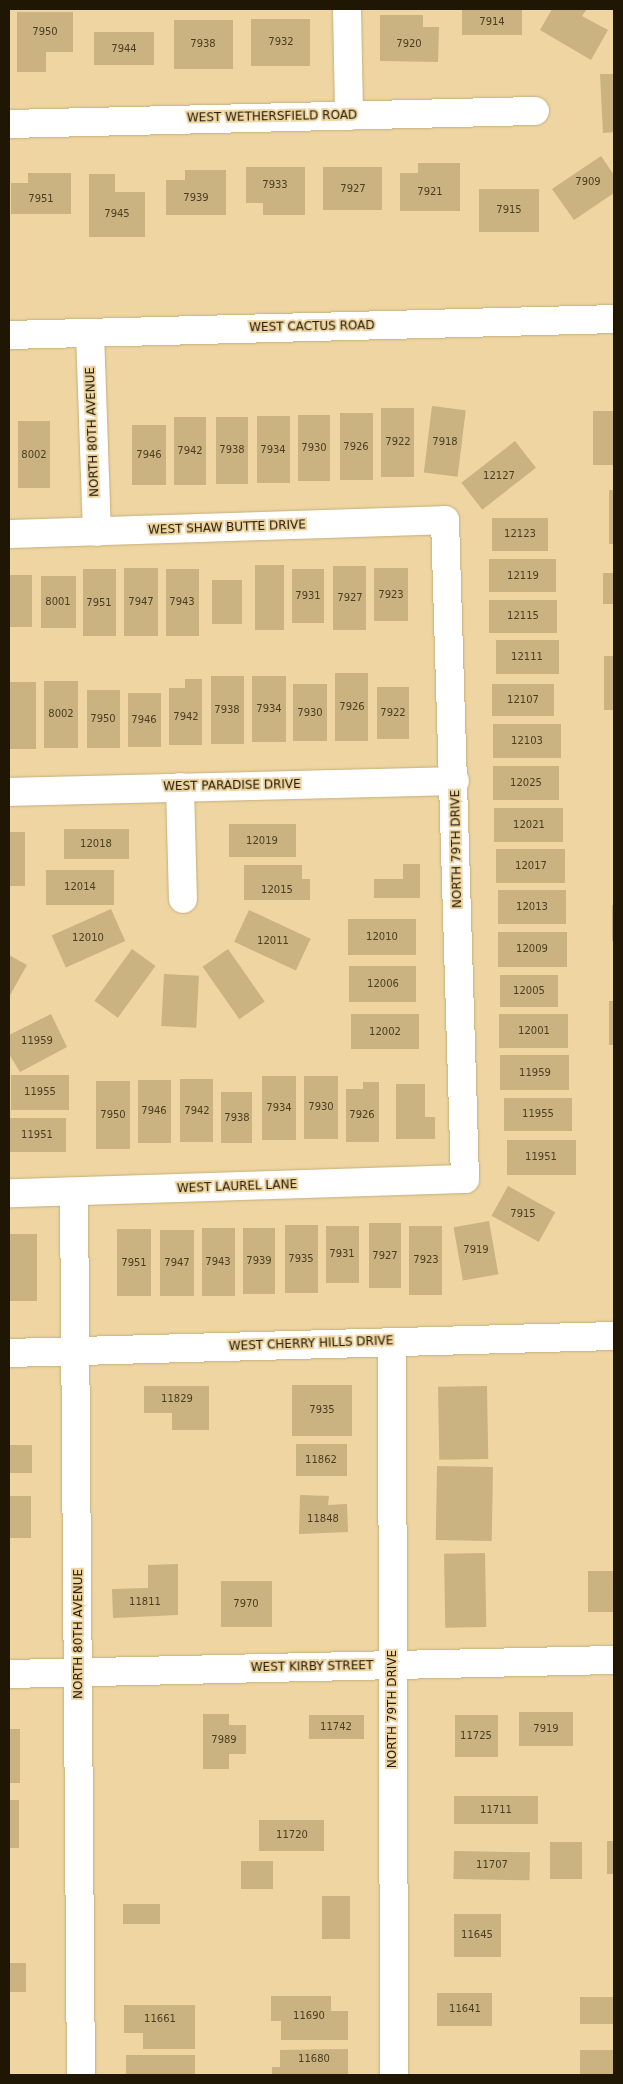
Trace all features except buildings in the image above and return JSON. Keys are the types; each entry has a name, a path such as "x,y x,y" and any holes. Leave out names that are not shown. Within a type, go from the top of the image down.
{"street":[{"path":"347,9 349,116"},
{"name":"WEST WETHERSFIELD ROAD","path":"9,124 535,111"},
{"name":"WEST CACTUS ROAD","path":"9,335 614,319"},
{"name":"NORTH 80TH AVENUE","path":"90,333 97,532"},
{"name":"WEST SHAW BUTTE DRIVE","path":"9,534 445,520"},
{"name":"NORTH 79TH DRIVE","path":"445,520 456,781 465,1179"},
{"name":"WEST PARADISE DRIVE","path":"9,792 456,781"},
{"path":"180,788 183,899"},
{"name":"WEST LAUREL LANE","path":"9,1193 465,1179"},
{"name":"NORTH 80TH AVENUE","path":"74,1192 77,1351 81,2075"},
{"name":"WEST CHERRY HILLS DRIVE","path":"9,1353 614,1336"},
{"name":"NORTH 79TH DRIVE","path":"392,1342 394,2075"},
{"name":"WEST KIRBY STREET","path":"9,1674 614,1660"}]}
